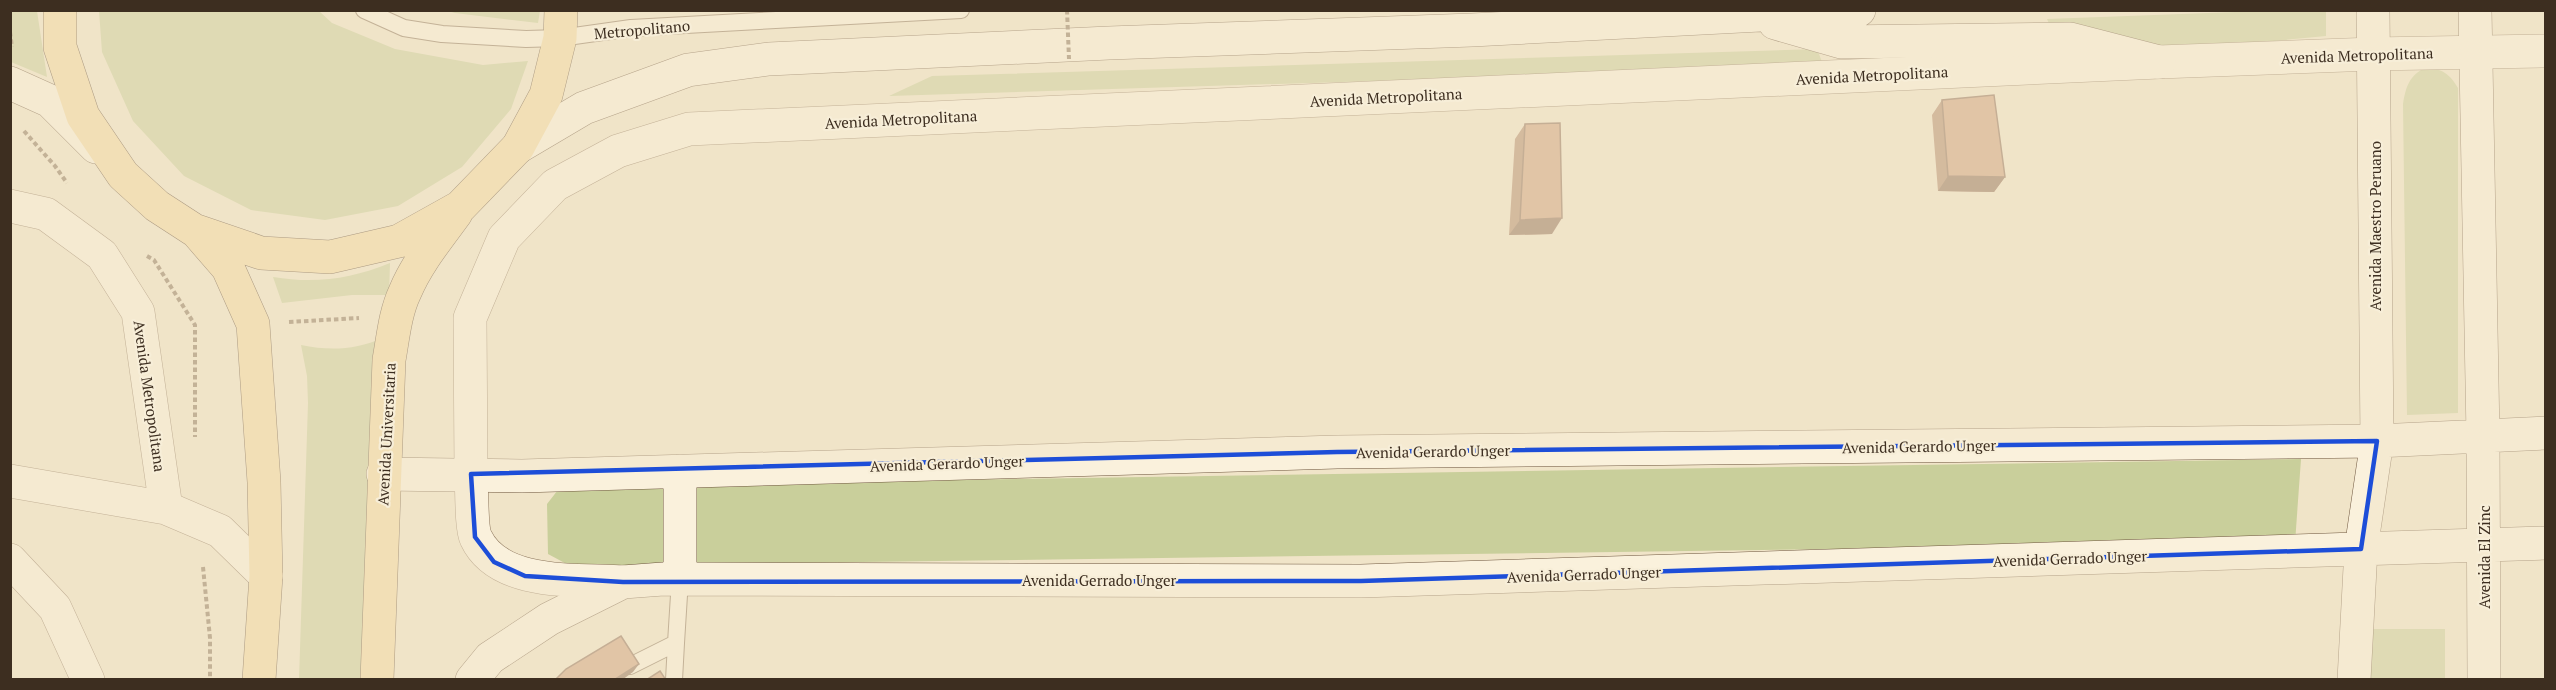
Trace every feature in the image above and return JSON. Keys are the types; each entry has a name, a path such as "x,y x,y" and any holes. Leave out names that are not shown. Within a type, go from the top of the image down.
{"main road":[{"path":"60,10 60,47 83,116 123,176"},
{"path":"10,83 51,101 123,176 157,206 194,230 261,253 330,257 399,241 460,207 518,147 584,108 688,70 769,59 1109,43 1472,30 1859,10"},
{"name":"Avenida Maestro Peruano","path":"2373,10 2377,441"},
{"path":"2475,10 2483,435 2546,434"},
{"path":"1751,16 1841,42 2070,39 2158,62"},
{"path":"518,147 546,95 561,24"},
{"name":"Avenida Metropolitana","path":"471,474 470,318 504,238 555,185 618,152 689,129 2158,62 2373,54 2546,51"},
{"name":"Avenida Metropolitana","path":"10,206 46,214 102,255 138,312 166,508"},
{"name":"Avenida Universitaria","path":"377,680 389,360 397,316 414,272 460,207"},
{"path":"194,230 228,268 253,324 264,482 266,576 258,680"},
{"name":"Avenida Gerardo Unger","path":"383,474 522,476 1337,452 2377,441 2483,435"},
{"name":"Avenida El Zinc","path":"2483,435 2484,680"},
{"path":"2354,680 2361,549 2377,441"},
{"path":"680,471 680,579"},
{"name":"Avenida Gerrado Unger","path":"471,474 475,537 494,562 525,576 623,582 680,579 1361,581 2546,543"},
{"path":"10,481 166,508 220,531 266,576"},
{"path":"10,560 55,608 88,680"},
{"name":"Avenida Gerrado Unger","path":"472,680 490,658 549,619 623,582"}],"lane":[{"name":"Metropolitano","path":"364,10 404,28 442,34 561,24 631,28 961,10"},
{"path":"674,680 680,579"},
{"path":"630,666 676,643"}],"path":[{"path":"1067,10 1069,59"},
{"path":"253,324 397,316"},
{"path":"195,325 195,441"},
{"path":"196,521 208,598 210,680"}],"highlighted area":[{"path":"2377,441 2361,549 1361,581 623,582 525,576 494,562 475,537 471,474 1337,452"}],"green space":[{"path":"10,11 37,11 47,77 11,62"},
{"path":"99,11 319,11 332,23 395,49 483,65 528,61 511,109 462,167 398,206 325,220 251,210 184,176 133,121 102,52"},
{"path":"448,11 540,11 538,23"},
{"path":"2262,11 2326,11 2326,36 2181,50 2051,28 2047,19"},
{"path":"1817,49 1824,67 889,96 932,76"},
{"path":"2426,67 2445,73 2458,88 2458,413 2407,415 2403,104 2409,82"},
{"path":"390,263 389,295 352,295 282,303 273,277 304,280 333,279"},
{"path":"383,338 367,679 299,680 308,403 307,376 301,345 342,348 362,345"},
{"path":"2301,459 2295,543 639,565 589,576 548,554 547,504 561,486"},
{"path":"2366,629 2445,629 2445,679 2367,679"}],"building":[{"path":"1994,95 2005,177 1948,176 1942,100"},
{"path":"1560,123 1562,218 1520,220 1525,124"},
{"path":"621,636 639,664 614,680 555,680 566,669"},
{"path":"660,671 666,680 646,680"}]}
